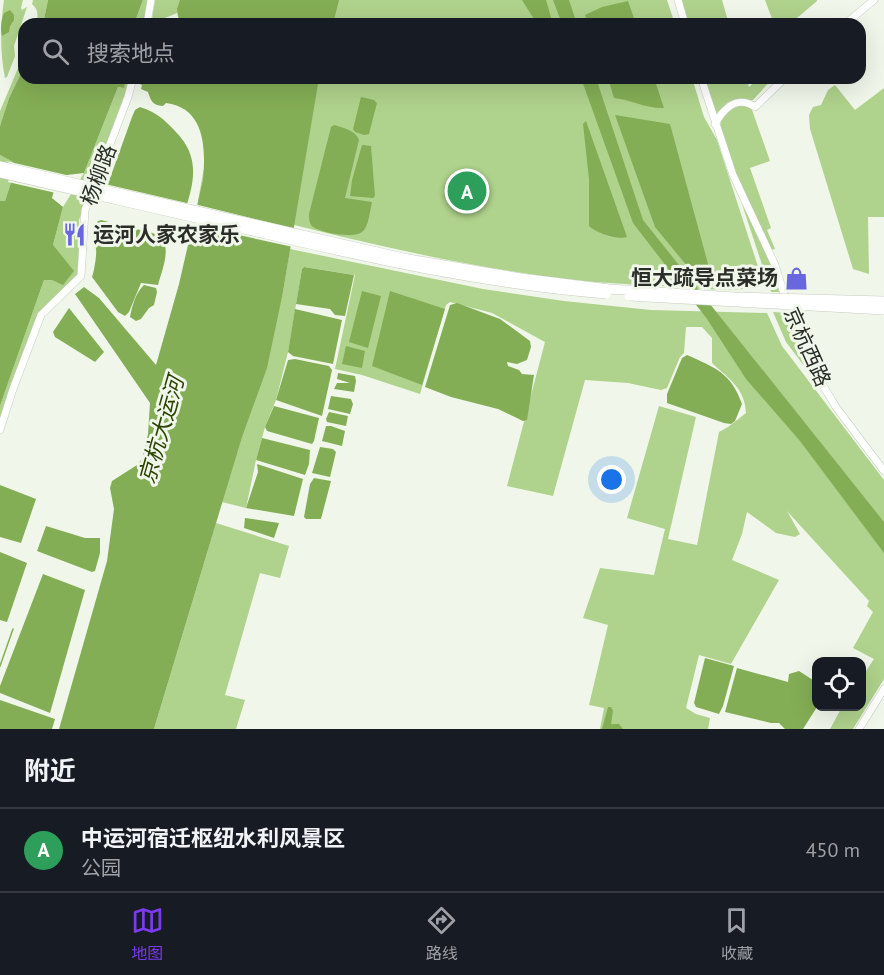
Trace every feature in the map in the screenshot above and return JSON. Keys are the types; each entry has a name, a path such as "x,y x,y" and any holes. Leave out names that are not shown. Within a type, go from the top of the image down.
{"main road":[{"path":"0,166 408,259 520,278 621,290 735,297 884,301"},
{"path":"0,173 373,259 516,284 651,298 884,310"}],"street":[{"path":"148,18 151,0"},
{"path":"678,0 683,18"},
{"path":"852,18 874,0"},
{"name":"杨柳路","path":"0,430 41,315 81,276 85,210 131,84"},
{"name":"京杭西路","path":"703,84 740,194 775,265 797,336 807,359 836,407 884,471"},
{"path":"715,124 729,105 743,102 755,107 778,84"},
{"path":"859,729 884,689"}],"shaded area":[{"path":"4,0 23,0 22,10 27,7 23,18 18,18 15,56 5,78 2,59"},
{"path":"33,0 48,0 44,18 37,18 36,9 32,4"},
{"path":"143,0 149,0 146,18 136,18"},
{"path":"155,0 667,0 673,18 178,18 177,13 165,18 152,18"},
{"path":"681,0 722,0 727,18 687,18"},
{"path":"765,0 817,0 797,18 772,18"},
{"path":"18,68 18,79 0,126 0,111"},
{"path":"124,84 129,84 79,220 80,272 41,311 0,428 0,406 44,280 52,280 53,245 63,207 84,173 118,87 123,88"},
{"path":"192,84 694,84 704,117 717,140 763,282 760,286 738,290 589,282 519,273 380,246 198,201 205,162 202,129"},
{"path":"707,84 748,84 749,87 752,84 768,84 753,100 728,102 716,114"},
{"path":"835,85 855,110 884,88 884,217 868,217 869,274 853,269 810,129 809,115 813,107 821,105 828,90"},
{"path":"742,105 751,107 770,161 750,168 771,228 767,230 775,249 771,250 737,178 720,126 722,117 732,107"},
{"path":"0,155 13,162 15,170 5,201 0,201"},
{"path":"742,204 767,252 780,287 779,292 771,292"},
{"path":"290,249 483,289 564,301 651,310 767,313 782,346 884,480 884,679 866,708 866,671 874,659 853,648 873,612 867,606 869,601 787,511 800,534 795,537 776,533 747,512 732,560 779,580 731,664 699,655 686,708 710,718 708,729 600,729 604,708 589,705 608,625 583,618 600,568 654,575 665,529 627,518 659,406 696,417 668,539 697,545 719,432 746,413 739,390 712,363 712,338 702,327 686,327 684,353 680,357 667,388 661,390 628,383 585,380 553,496 507,486 545,342 492,313 450,302 446,305 420,394 362,375 335,369 355,275 304,267 288,352 276,400 265,427 256,460 246,508 222,502 283,292"},
{"path":"773,312 787,313 823,391 786,342"},
{"path":"216,523 289,546 280,578 260,573 225,695 245,700 236,729 154,729"},
{"path":"840,711 864,711 853,729 830,729"}],"water":[{"path":"48,0 143,0 136,18 44,18"},
{"path":"180,0 339,0 334,18 179,18 177,9"},
{"path":"522,0 546,0 551,18 533,18"},
{"path":"553,0 569,0 575,18 560,18"},
{"path":"628,1 634,18 586,18 585,15 602,7"},
{"path":"10,10 14,15 14,20 9,32 2,36 3,16"},
{"path":"18,79 18,84 125,84 124,88 118,87 84,173 58,176 52,198 63,207 53,245 74,271 63,285 52,280 44,280 0,406 0,201 5,201 15,170 13,162 0,155 0,126"},
{"name":"京杭大运河","path":"140,84 318,84 283,292 267,368 242,437 154,729 59,729 107,561 114,509 110,488 112,481 137,465 142,459 148,434 150,403 75,294 84,287 99,298 156,365 179,284 203,180 203,143 196,121 179,106 166,103 163,106 154,104 148,92 141,89 142,85"},
{"path":"583,84 598,84 643,220 884,522 884,553 800,441 746,379 707,319 633,223"},
{"path":"610,84 656,84 664,108 652,107 614,98"},
{"path":"361,97 377,103 369,134 364,135 353,129"},
{"path":"140,107 167,123 184,141 189,151 193,172 192,183 182,219 104,202 109,181 132,117 135,110"},
{"path":"615,115 670,124 711,275 709,280 701,283 655,227"},
{"path":"586,121 627,237 618,238 607,235 589,226 589,179 583,124"},
{"path":"334,125 352,132 359,140 345,198 372,202 366,227 354,235 324,231 313,227 310,221 309,214 331,127"},
{"path":"362,145 371,146 375,196 373,198 350,196"},
{"path":"101,220 160,235 164,240 166,253 158,285 141,283 129,312 125,316 118,312 92,277 96,251 93,228"},
{"path":"304,267 354,275 345,316 335,315 330,309 296,304"},
{"path":"144,285 156,288 157,292 154,305 141,319 136,321 130,317 133,304"},
{"path":"362,291 381,296 368,348 349,342"},
{"path":"390,291 445,309 422,385 372,366"},
{"path":"457,303 500,319 530,341 531,347 527,360 517,364 507,362 508,366 519,370 522,374 534,375 527,420 523,421 498,409 451,397 425,387 450,305"},
{"path":"69,308 104,352 95,362 55,337 53,332"},
{"path":"295,309 342,320 333,364 293,356 288,352"},
{"path":"346,346 365,351 362,368 342,364"},
{"path":"687,355 714,368 733,385 742,404 735,421 731,424 667,403 667,394 682,358"},
{"path":"295,359 329,366 332,370 322,416 276,400 288,360"},
{"path":"338,373 355,376 354,392 334,389 337,383 350,383 337,379"},
{"path":"331,396 351,399 353,404 350,414 328,409"},
{"path":"274,406 319,418 312,444 267,431 265,427"},
{"path":"329,412 348,416 346,426 327,422"},
{"path":"326,426 345,431 342,446 322,441"},
{"path":"262,438 310,450 305,475 256,460"},
{"path":"320,447 333,449 336,452 330,477 312,473"},
{"path":"257,464 303,479 294,516 246,508 258,472"},
{"path":"314,478 331,481 321,519 306,519 304,517 310,484"},
{"path":"0,485 36,499 21,543 0,537"},
{"path":"245,518 279,523 274,538 244,528"},
{"path":"46,526 85,538 100,538 100,553 95,571 92,572 37,551"},
{"path":"0,552 27,563 7,622 0,620"},
{"path":"43,574 85,590 50,713 0,693 0,686"},
{"path":"705,658 734,666 719,714 696,707 694,703"},
{"path":"737,668 788,682 789,674 799,671 812,679 812,711 814,711 803,729 785,729 779,723 725,712"},
{"path":"0,700 55,719 52,729 0,729"},
{"path":"608,707 611,707 613,711 611,724 619,724 623,729 602,729"}],"pier":[{"path":"6,161 75,177 61,179 56,193 8,182 12,169 11,164"},
{"path":"105,184 191,204 182,222 102,204"},
{"path":"194,204 296,229 293,247 189,224"}],"waterway":[{"path":"0,666 13,629"}],"place":[{"name":"中运河宿迁枢纽水利风景区","path":"467,191"},
{"name":"运河人家农家乐","path":"75,235"},
{"name":"恒大疏导点菜场","path":"796,278"}]}
